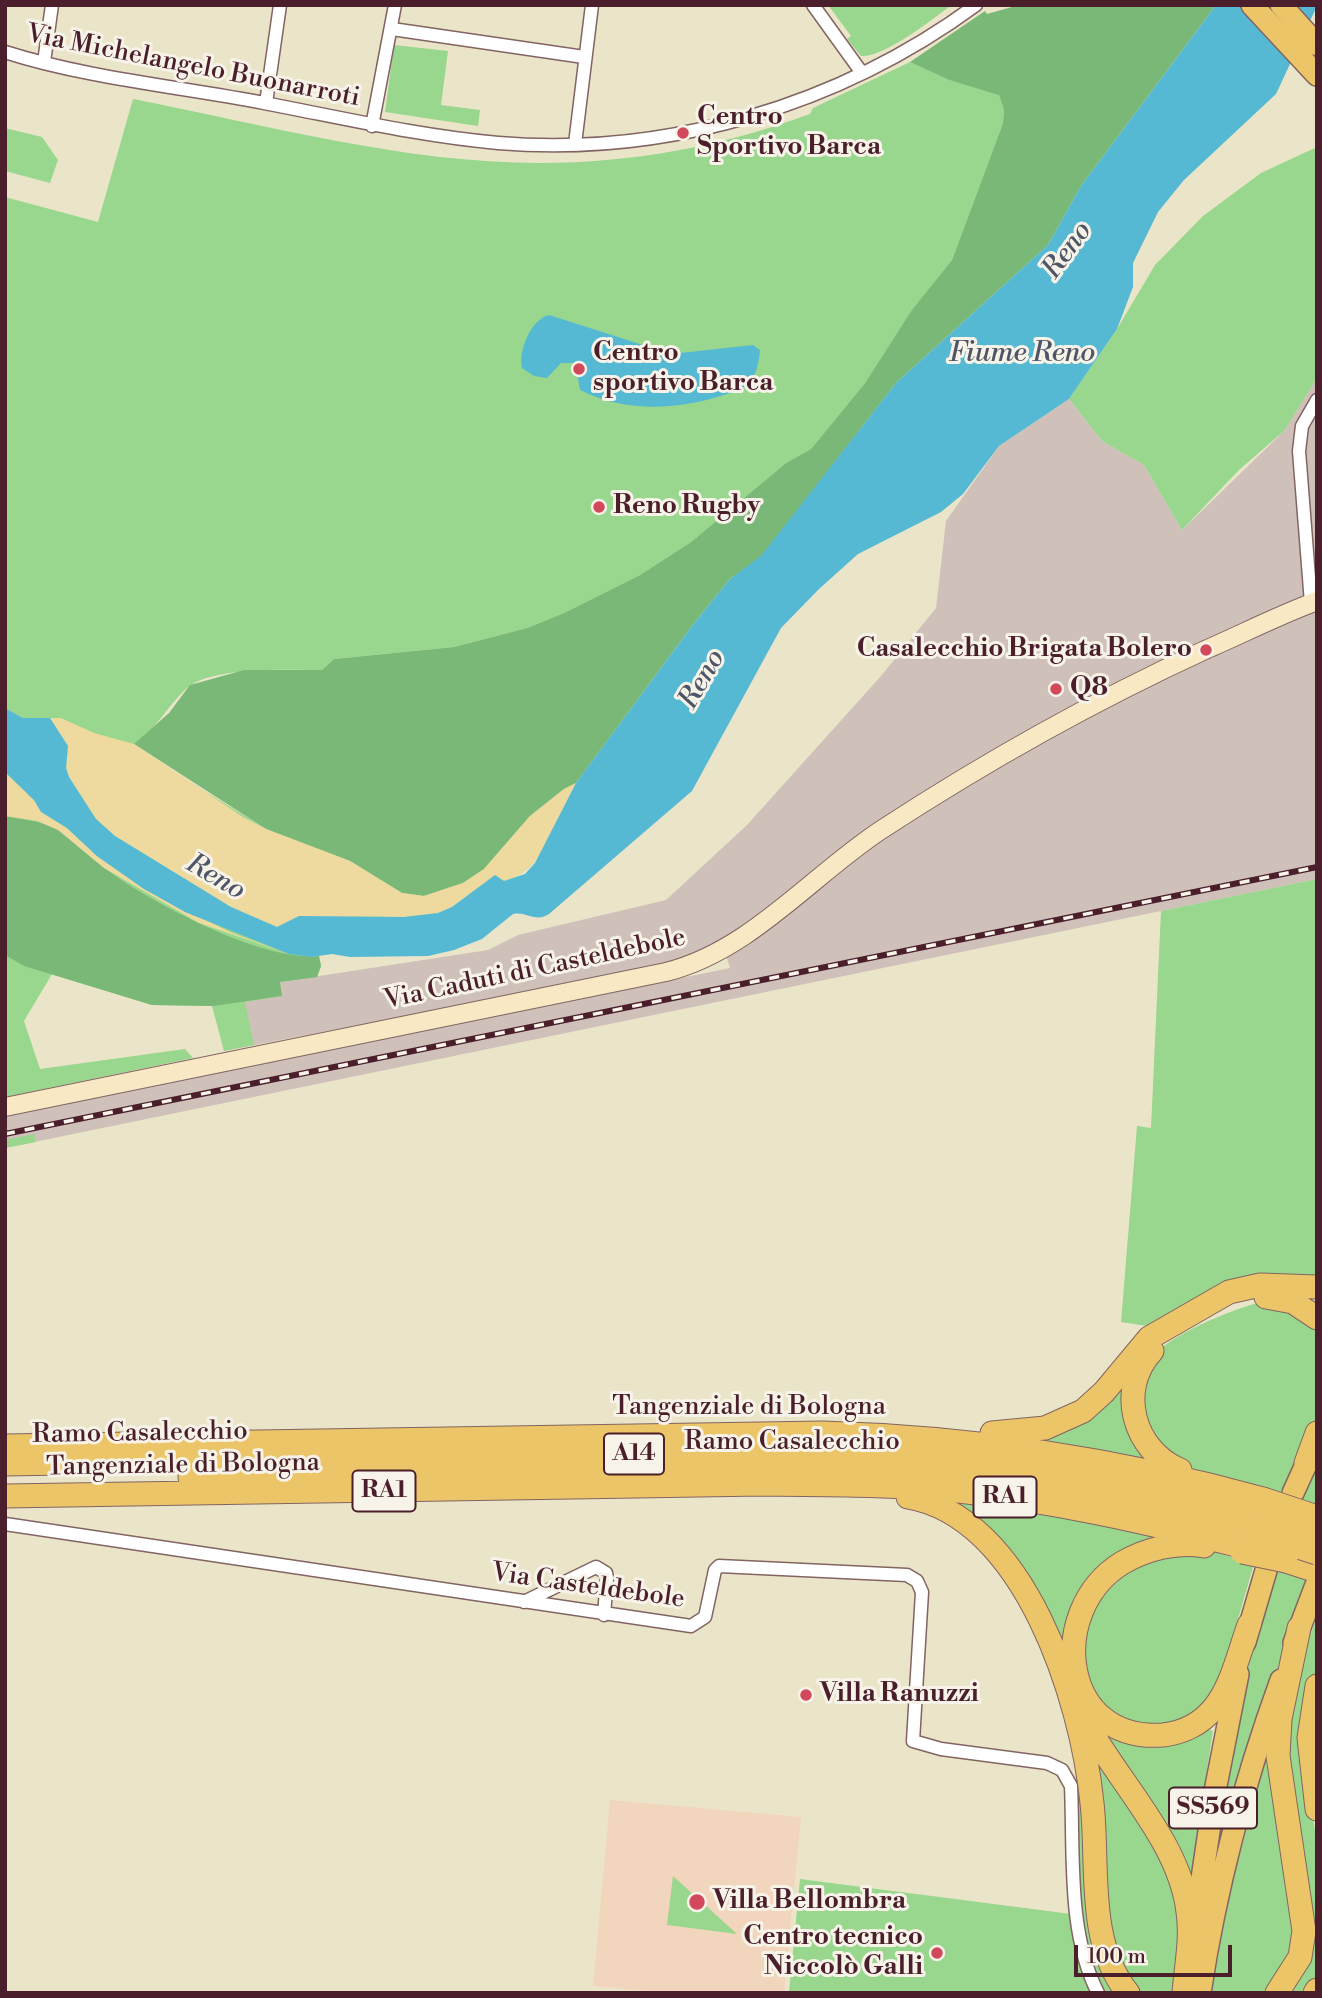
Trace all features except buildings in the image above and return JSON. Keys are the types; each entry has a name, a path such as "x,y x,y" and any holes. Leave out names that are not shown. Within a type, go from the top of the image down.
{"highway":[{"path":"1252,5 1284,18 1317,45"},
{"path":"1284,18 1317,75"},
{"path":"885,1434 935,1429 1020,1432 1057,1424 1093,1403 1149,1338 1204,1305 1249,1287 1317,1287"},
{"path":"1230,1490 1168,1465 1147,1445 1137,1425 1133,1406 1135,1385 1142,1365 1167,1338 1245,1299 1284,1299 1317,1318"},
{"path":"1293,1493 1317,1433"},
{"name":"Tangenziale di Bologna","path":"5,1446 885,1434 1107,1461 1230,1490 1251,1530"},
{"path":"1306,1463 1317,1442"},
{"name":"Ramo Casalecchio","path":"5,1464 821,1450 892,1453 1057,1471 1317,1553"},
{"name":"Ramo Casalecchio","path":"5,1479 863,1468 950,1474 1059,1488 1251,1530 1317,1536"},
{"path":"762,1484 915,1498 959,1518 998,1551 1027,1591 1079,1728 1089,1779 1104,1951 1115,1976 1128,1993"},
{"name":"Tangenziale di Bologna","path":"5,1496 762,1484 873,1485 987,1494 1118,1516 1251,1530 1317,1517"},
{"path":"1249,1625 1220,1700 1205,1717 1177,1732 1144,1735 1113,1724 1087,1700 1076,1674 1072,1650 1076,1623 1086,1600 1107,1573 1128,1560 1161,1548 1198,1545 1251,1530 1276,1564 1316,1578"},
{"name":"SS569","path":"1184,1993 1215,1791 1249,1625 1276,1564"},
{"name":"SS569","path":"1200,1993 1219,1889 1241,1802 1316,1578"},
{"path":"1277,1993 1300,1957 1304,1931 1278,1756 1280,1719 1299,1628"},
{"path":"1059,1671 1087,1724 1140,1806 1181,1880 1189,1924 1184,1993"},
{"path":"1317,1686 1309,1747 1317,1809"}],"main road":[{"name":"Via Caduti di Casteldebole","path":"5,1107 688,967 734,943 880,830 1089,705 1314,602"}],"street":[{"path":"44,62 52,5"},
{"path":"372,126 395,5"},
{"path":"575,144 584,57 593,5"},
{"path":"813,5 862,73"},
{"name":"Via Michelangelo Buonarroti","path":"5,52 372,126 499,143 575,144 683,134 793,103 862,73 911,47 976,5"},
{"path":"266,103 278,6"},
{"path":"392,29 584,57"},
{"path":"1314,602 1298,451 1302,426 1317,400"},
{"name":"Via Casteldebole","path":"5,1524 691,1626 705,1617 711,1602 715,1570 719,1566 907,1575 918,1581 922,1592 913,1741 941,1749 1047,1763 1062,1770 1071,1786 1077,1900 1084,1961 1098,1993"},
{"path":"524,1602 596,1567 606,1573 607,1578 604,1615"}],"shaded area":[{"path":"1317,378 1317,879 5,1148 5,1116 730,968 723,945 657,967 224,1051 213,1006 282,996 280,982 488,950 518,935 666,900 747,825 881,676 936,608 946,521 999,446 1069,399 1102,441 1144,465 1182,530 1284,431"},
{"name":"Villa Bellombra","path":"610,1800 801,1817 784,1993 664,1993 593,1986"}],"green space":[{"path":"828,5 952,5 895,44 871,55 861,56 847,39 851,36"},
{"path":"1019,5 1216,5 1081,186 1048,245 896,383 761,557 730,579 695,622 576,783 564,789 530,816 484,869 463,883 424,896 402,893 350,861 266,829 134,744 169,713 190,685 244,670 322,670 334,659 454,647 527,628 564,613 640,575 691,542 786,463 811,449 865,383 912,310 952,260 1003,123 1004,110 999,95 949,80 910,62 985,11 987,14"},
{"path":"394,45 448,51 441,105 480,110 478,126 385,112"},
{"name":"Centro sportivo Barca","path":"910,62 949,80 999,94 1004,110 1003,123 952,260 912,311 865,383 811,449 786,463 691,542 640,575 564,613 527,628 454,647 334,659 322,670 252,671 214,676 187,688 134,744 148,756 266,829 350,861 402,893 424,896 463,883 484,869 530,816 564,789 576,783 566,811 550,841 529,867 517,876 504,881 495,875 451,907 438,913 404,917 299,916 277,927 231,907 115,836 96,819 69,777 66,768 68,746 50,718 23,718 5,708 5,197 98,222 133,99 387,150 489,161 575,162 643,156 744,135 810,114 813,108"},
{"path":"5,128 42,137 58,160 50,183 5,171"},
{"path":"1317,147 1317,378 1284,431 1239,470 1182,530 1144,465 1102,441 1069,399 1117,329 1155,265 1203,216 1261,173"},
{"path":"5,772 311,957 319,956 321,966 317,977 280,982 282,996 245,1002 254,1045 224,1051 212,1006 152,1005 52,974 24,1021 40,1069 185,1049 193,1058 5,1097"},
{"path":"5,816 38,822 57,829 123,881 206,926 267,949 295,955 319,956 321,966 317,977 280,982 282,996 213,1006 152,1005 24,966 5,955"},
{"path":"1317,879 1317,1280 1254,1279 1153,1327 1121,1322 1137,1126 1151,1128 1161,911"},
{"path":"34,1134 36,1142 5,1148 5,1140"},
{"path":"1259,1303 1302,1314 1317,1326 1317,1419 1283,1487 1254,1564 1216,1695 1178,1725 1124,1724 1086,1692 1083,1614 1140,1560 1206,1550 1242,1560 1268,1490 1177,1466 1138,1412 1148,1371 1159,1350 1170,1342 1218,1317"},
{"path":"1133,1366 1146,1459 1045,1440 1044,1437"},
{"path":"1317,1460 1317,1552 1272,1685 1202,1918 1232,1743 1258,1627 1274,1570"},
{"path":"951,1500 1084,1520 1165,1538 1118,1559 1067,1659 1041,1607"},
{"path":"1317,1617 1317,1670 1313,1679 1305,1780 1317,1839 1317,1978 1309,1993 1284,1993 1301,1968 1286,1775 1297,1671"},
{"path":"1059,1683 1071,1739 1074,1760"},
{"path":"1101,1727 1207,1728 1213,1731 1190,1880"},
{"path":"1091,1741 1171,1872 1181,1899 1175,1993 1137,1993 1112,1956"},
{"path":"1269,1747 1299,1938 1270,1993 1211,1993 1232,1883"},
{"path":"1074,1760 1120,1993 1104,1993 1084,1938 1078,1878"},
{"path":"673,1876 737,1934 667,1925"},
{"name":"Centro tecnico Niccolò Galli","path":"800,1879 1071,1914 1094,1993 789,1993"}],"sand":[{"path":"50,718 61,718 94,733 134,744 243,817 266,829 350,861 402,893 424,896 463,883 484,869 530,816 564,789 576,783 566,811 550,841 529,867 517,876 504,881 495,875 451,907 438,913 404,917 299,916 277,927 231,907 115,836 96,819 69,777 66,768 68,746"},
{"path":"5,772 34,800 41,811 67,828 97,856 144,889 232,933 289,954 199,923 104,868 58,830 37,821 5,816"}],"water":[{"name":"Fiume Reno","path":"1216,5 1317,6 1276,94 1184,180 1158,212 1133,263 1133,287 1117,329 1069,399 999,446 963,494 941,512 858,554 819,589 781,628 692,791 549,914 535,917 513,914 482,939 428,956 350,957 332,954 311,957 289,954 185,912 144,889 97,856 67,828 41,812 34,800 5,772 5,708 23,718 50,718 68,746 66,768 69,777 96,819 115,836 231,907 277,927 299,916 404,917 438,913 452,907 495,875 504,881 525,874 535,863 576,783 695,622 730,579 761,556 896,383 1048,245 1081,186"},
{"path":"549,315 671,354 753,345 760,350 757,366 753,378 746,386 709,399 653,407 615,403 580,390 575,363 561,363 547,378 534,376 522,368 522,353 531,329"}],"railway":[{"path":"5,1134 1317,867"}],"place":[{"name":"Centro Sportivo Barca","path":"683,133"},
{"name":"Centro sportivo Barca","path":"579,369"},
{"name":"Reno Rugby","path":"599,507"},
{"name":"Casalecchio Brigata Bolero","path":"1206,650"},
{"name":"Q8","path":"1056,689"},
{"name":"Villa Ranuzzi","path":"806,1695"},
{"name":"Villa Bellombra","path":"697,1902"},
{"name":"Centro tecnico Niccolò Galli","path":"937,1953"}],"water label":[{"name":"Reno","path":"1068,251"},
{"name":"Reno","path":"703,680"},
{"name":"Reno","path":"215,878"}]}
